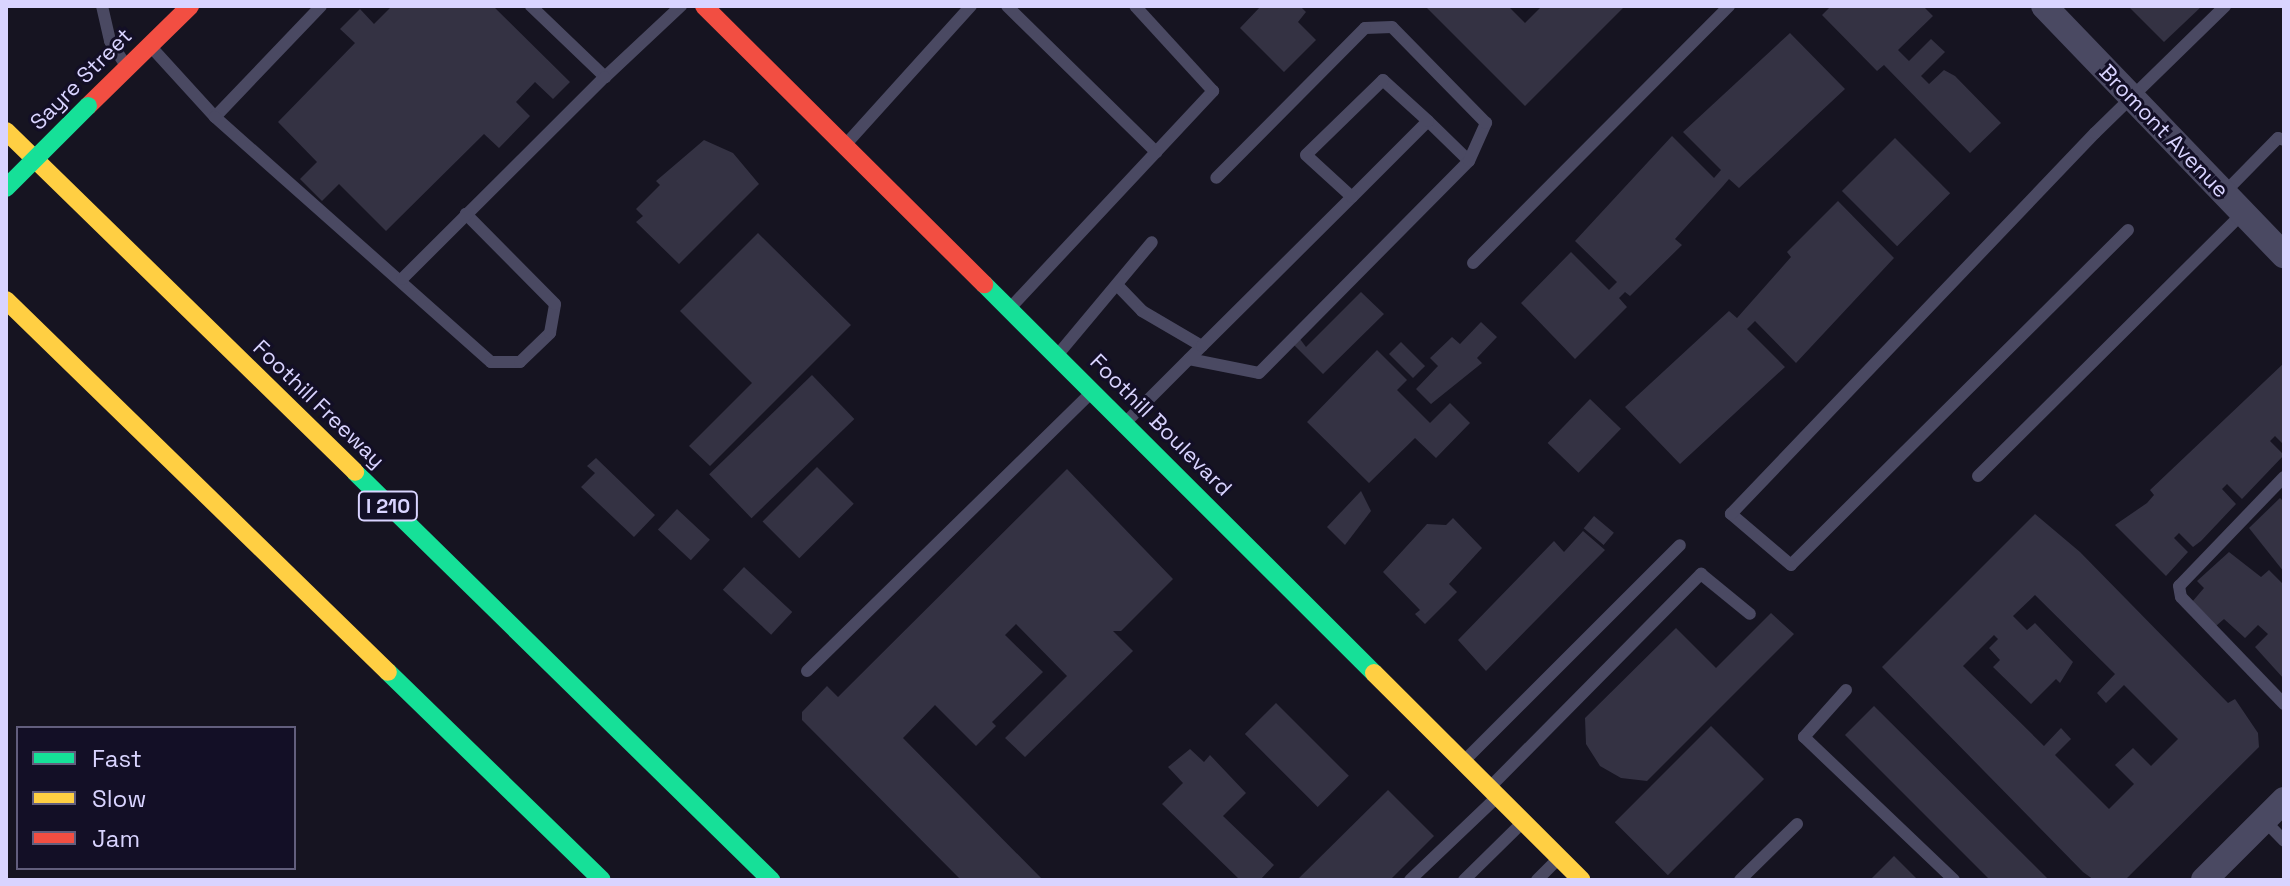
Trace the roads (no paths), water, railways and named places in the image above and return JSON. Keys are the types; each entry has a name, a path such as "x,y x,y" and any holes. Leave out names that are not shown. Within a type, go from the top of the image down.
{"main road":[{"name":"Sayre Street","path":"6,188 190,6"},
{"name":"Foothill Boulevard","path":"704,6 1582,880"},
{"name":"Foothill Freeway","path":"6,131 771,880"},
{"path":"6,300 602,880"}],"street":[{"name":"Bromont Avenue","path":"2044,6 2284,255"},
{"path":"2204,880 2284,800"}],"lane":[{"path":"102,6 110,41 127,67"},
{"path":"215,117 321,6"},
{"path":"531,6 605,77"},
{"path":"402,279 605,77 681,6"},
{"path":"845,145 971,6"},
{"path":"1007,6 1156,152"},
{"path":"1473,263 1729,6"},
{"path":"2128,230 1791,565 1731,514 2131,96 2225,6"},
{"path":"1009,309 1213,91 1142,9"},
{"path":"1189,359 1259,373 1469,161 1486,123 1392,27 1365,28 1216,178"},
{"path":"150,46 215,117 402,279 491,362 520,362 550,333 555,304 466,214"},
{"path":"1352,197 1306,155 1383,80 1469,161"},
{"path":"1125,424 1428,121"},
{"path":"2224,193 2278,138 2284,140"},
{"path":"1978,476 2243,213"},
{"path":"1056,356 1119,287 1121,275 1152,242"},
{"path":"1119,287 1142,311 1202,346"},
{"path":"807,671 1092,392"},
{"path":"2284,477 2179,586 2181,597 2284,704"},
{"path":"1464,760 1680,545"},
{"path":"1410,880 1701,574 1750,614"},
{"path":"1846,690 1804,737 1954,880"},
{"path":"2264,820 2284,841"},
{"path":"1464,880 1524,821"},
{"path":"1740,880 1797,824"},
{"path":"1537,880 1560,857"}]}
